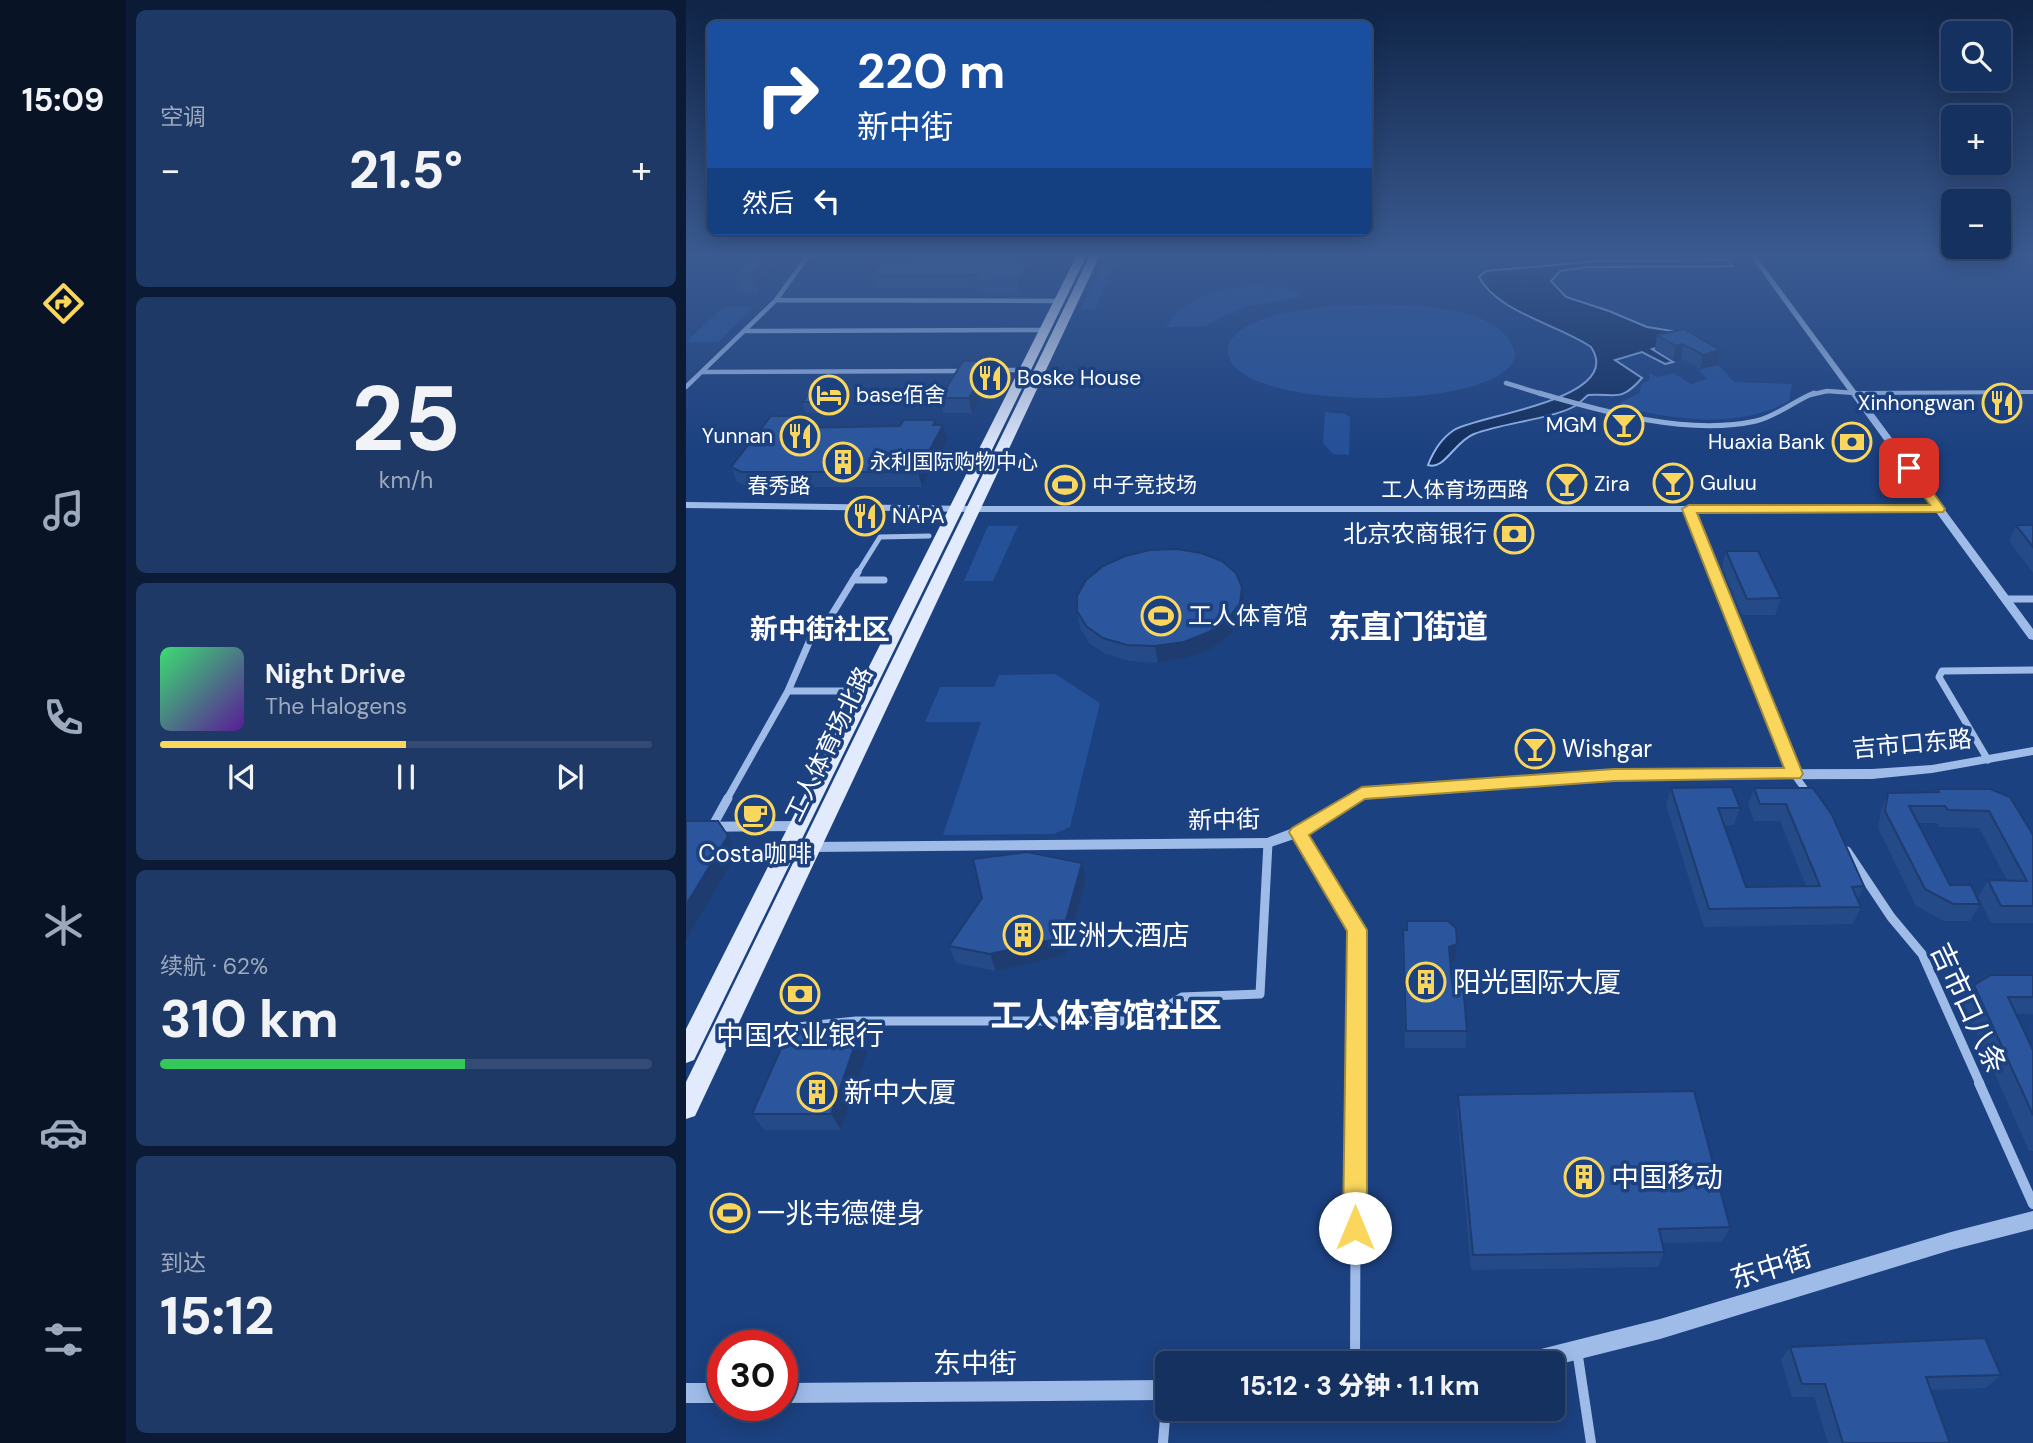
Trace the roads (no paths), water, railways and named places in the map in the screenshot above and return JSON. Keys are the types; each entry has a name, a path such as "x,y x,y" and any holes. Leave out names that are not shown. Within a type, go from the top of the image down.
{"main road":[{"name":"工人体育场北路","path":"686,1108 1049,320"},
{"name":"工人体育场北路","path":"687,1049 798,826 1062,320"}],"street":[{"path":"686,387 756,320"},
{"path":"1801,320 2033,637"},
{"path":"745,331 1044,330"},
{"path":"702,372 967,370"},
{"path":"980,370 1018,370"},
{"path":"1506,383 1581,407 1662,421 1738,423 1766,418 1814,393 2033,392"},
{"name":"春秀路","path":"686,505 964,508"},
{"name":"工人体育场西路","path":"964,508 1939,509"},
{"path":"1689,509 1794,774 1817,807"},
{"path":"712,827 788,691 813,633 828,621 880,537 929,536"},
{"path":"853,580 884,580"},
{"path":"2006,599 2033,599"},
{"path":"813,633 853,631"},
{"path":"1988,760 1940,677 1942,671 2033,670"},
{"path":"788,691 852,691"},
{"name":"吉市口东路","path":"1794,774 1872,774 1932,769 2033,751"},
{"name":"新中街","path":"809,846 1268,843 1298,832 1362,793 1614,775 1794,774"},
{"path":"686,827 798,826"},
{"path":"1298,832 1357,930 1354,1351"},
{"name":"吉市口八条","path":"1839,840 1891,918 1922,954 2033,1205"},
{"path":"720,1036 737,1032 856,1021 1144,1021 1181,997 1260,995 1268,843"},
{"name":"东中街","path":"1565,1353 1711,1314 1951,1241 2033,1220"},
{"path":"1577,1350 1591,1443"},
{"name":"东中街","path":"798,1393 1155,1391"},
{"path":"686,1393 707,1393"},
{"path":"1163,1443 1165,1421"}],"place":[{"name":"Boske House","path":"990,378"},
{"name":"base佰舍","path":"829,395"},
{"name":"Xinhongwan","path":"2002,403"},
{"name":"MGM","path":"1624,425"},
{"name":"Yunnan","path":"800,436"},
{"name":"Huaxia Bank","path":"1852,442"},
{"name":"永利国际购物中心","path":"843,462"},
{"name":"Guluu","path":"1673,483"},
{"name":"Zira","path":"1567,484"},
{"name":"中子竞技场","path":"1065,485"},
{"name":"NAPA","path":"865,516"},
{"name":"北京农商银行","path":"1514,534"},
{"name":"工人体育馆","path":"1161,616"},
{"name":"Wishgar","path":"1535,749"},
{"name":"Costa咖啡","path":"755,815"},
{"name":"亚洲大酒店","path":"1023,935"},
{"name":"阳光国际大厦","path":"1426,982"},
{"name":"中国农业银行","path":"800,994"},
{"name":"新中大厦","path":"817,1092"},
{"name":"中国移动","path":"1584,1177"},
{"name":"一兆韦德健身","path":"730,1213"}],"district":[{"name":"东直门街道","path":"1408,627"},
{"name":"新中街社区","path":"820,629"},
{"name":"工人体育馆社区","path":"1106,1015"}]}
